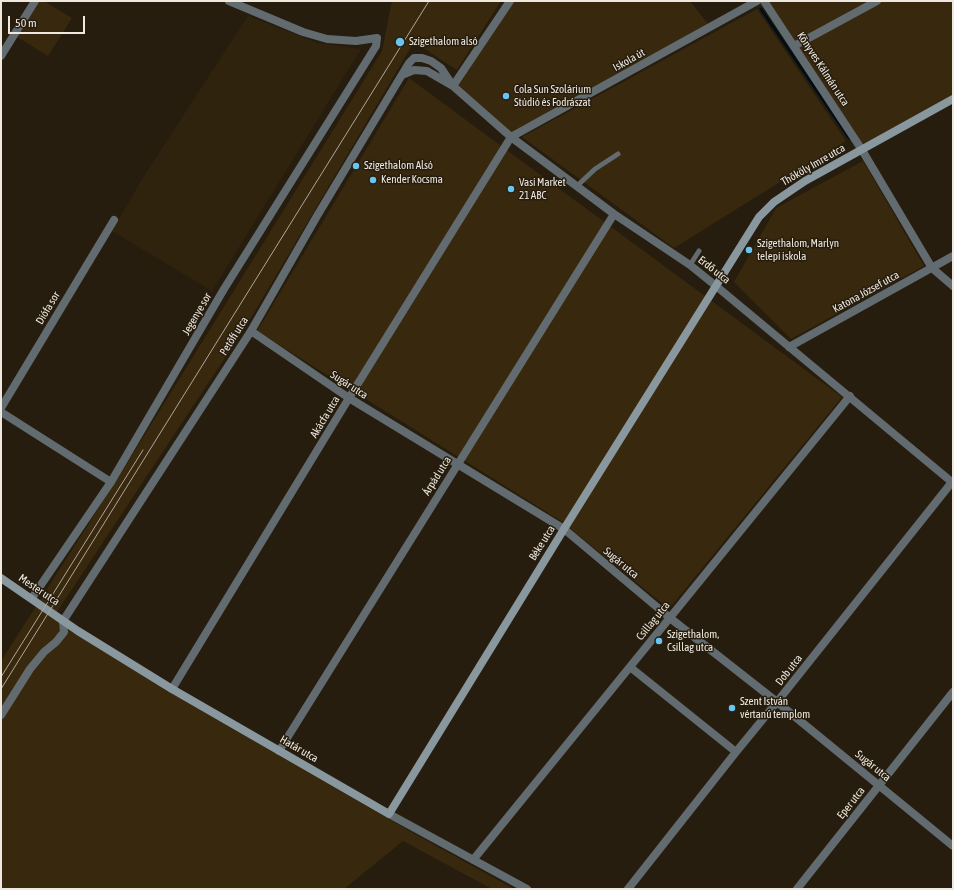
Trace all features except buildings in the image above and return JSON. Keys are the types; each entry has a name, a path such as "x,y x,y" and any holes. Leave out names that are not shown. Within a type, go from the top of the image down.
{"street":[{"path":"1,56 36,1"},
{"name":"Jegenye sor","path":"32,598 111,482 224,289 376,46 377,38 356,41 327,39 303,32 229,1"},
{"path":"453,86 510,1"},
{"name":"Iskola út","path":"511,137 757,1"},
{"name":"Könyves Kálmán utca","path":"764,1 862,150 932,268 953,286"},
{"path":"794,46 877,1"},
{"name":"Erdő utca","path":"411,60 422,58 431,60 441,68 453,86"},
{"name":"Petőfi utca","path":"1,715 30,669 64,632 63,621 251,331 316,216 411,60"},
{"name":"Erdő utca","path":"401,76 411,71 423,70 453,86 511,137 614,214 690,265 850,396 952,483"},
{"name":"Thököly Imre utca","path":"716,286 766,208 789,190 953,99"},
{"name":"Akácfa utca","path":"172,689 349,398 511,137"},
{"name":"Árpád utca","path":"279,751 614,214"},
{"name":"Diófa sor","path":"1,408 114,220"},
{"name":"Katona József utca","path":"789,347 953,256"},
{"name":"Béke utca","path":"389,814 564,529 716,286"},
{"name":"Sugár utca","path":"251,331 349,398 564,529 670,618 777,702 953,846"},
{"name":"Csillag utca","path":"474,860 850,396"},
{"path":"1,412 111,482"},
{"name":"Dob utca","path":"628,889 952,483"},
{"name":"Mester utca","path":"1,578 32,598 63,621"},
{"name":"Határ utca","path":"63,621 172,689 279,751 389,814 528,889"},
{"path":"630,667 736,752"},
{"name":"Eper utca","path":"797,889 953,692"}],"lane":[{"path":"577,186 595,169 618,154"},
{"path":"690,265 699,251"}],"shaded area":[{"path":"35,1 44,1 72,18 48,56 14,35"},
{"path":"393,1 501,1 457,70 414,42 248,323 53,618 168,691 413,833 514,889 492,889 403,841 344,889 1,889 1,661 118,478 382,51"},
{"path":"508,1 690,1 708,24 511,137 455,83"},
{"path":"764,1 953,1 953,99 862,150"},
{"path":"757,9 846,141 674,248 522,137"},
{"path":"248,16 318,43 361,49 212,291 112,231 144,176"},
{"path":"409,78 842,397 669,609 561,521 257,331"},
{"path":"863,161 924,266 791,339 734,282 776,208"}],"waterway":[{"path":"761,9 849,138"}],"tram line":[{"path":"1,689 429,1"},
{"path":"1,677 143,450"}],"place":[{"name":"Szigethalom alsó","path":"400,42"},
{"name":"Cola Sun Szolárium Stúdió és Fodrászat","path":"506,96"},
{"name":"Szigethalom Alsó","path":"356,166"},
{"name":"Kender Kocsma","path":"373,180"},
{"name":"Vasi Market 21 ABC","path":"511,189"},
{"name":"Szigethalom, Marlyn telepi iskola","path":"749,250"},
{"name":"Szigethalom, Csillag utca","path":"659,641"},
{"name":"Szent István vértanú templom","path":"732,708"}]}
